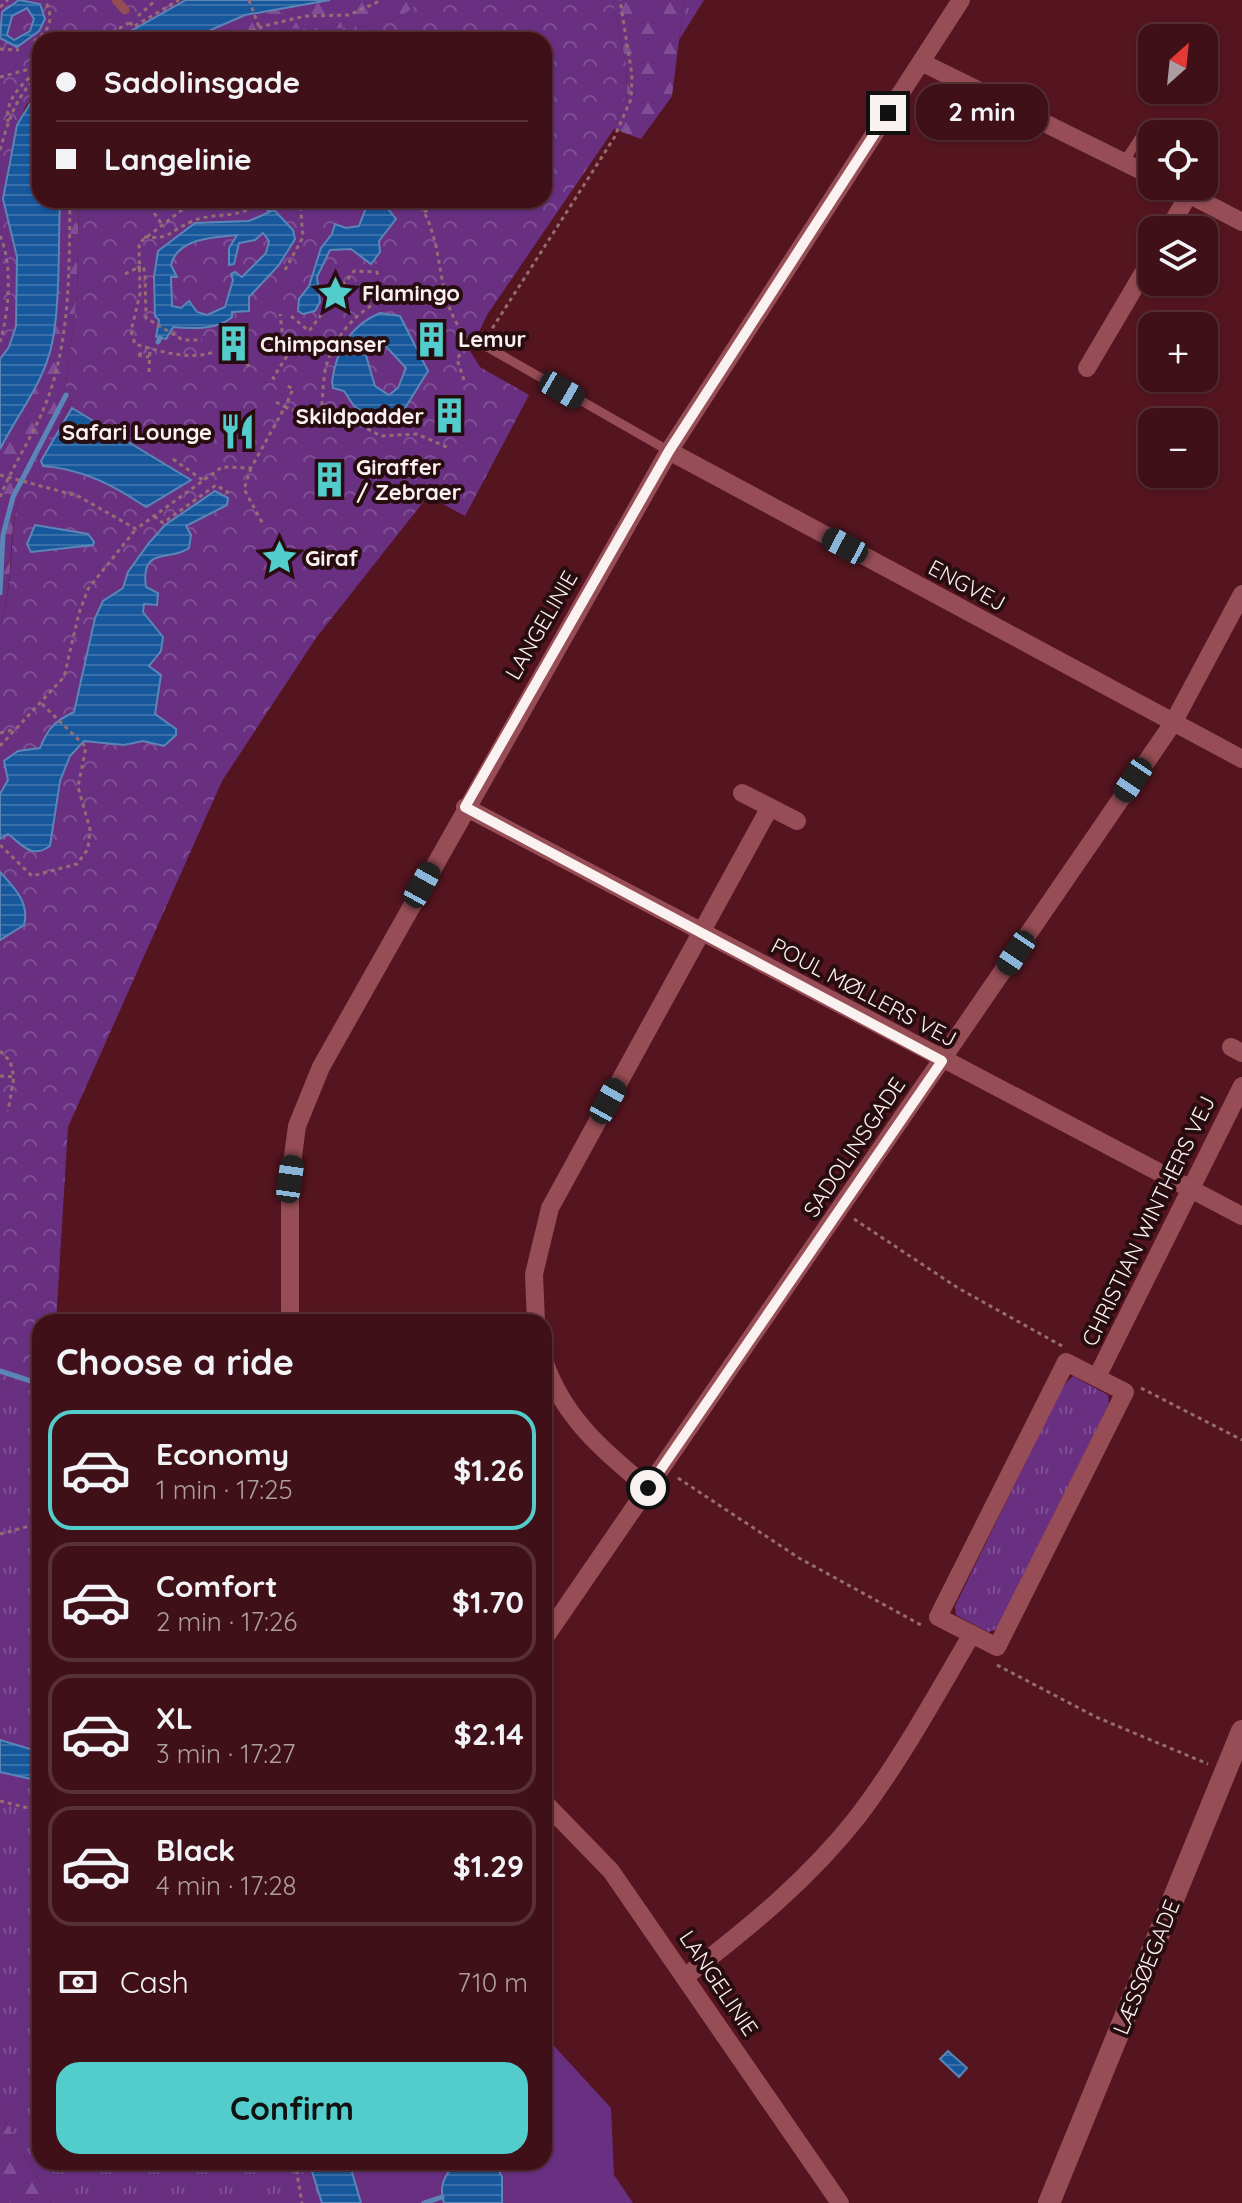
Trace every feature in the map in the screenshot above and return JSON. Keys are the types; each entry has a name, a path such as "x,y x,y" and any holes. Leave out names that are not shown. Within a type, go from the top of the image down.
{"street":[{"name":"LANGELINIE","path":"290,1314 290,1179 297,1126 321,1067 465,807 669,451 961,0"},
{"path":"921,62 1138,169"},
{"path":"1200,200 1242,222"},
{"path":"1087,368 1138,282"},
{"name":"ENGVEJ","path":"669,451 1242,759"},
{"name":"SADOLINSGADE","path":"552,1627 1173,723 1242,594"},
{"path":"742,793 797,821"},
{"name":"POUL MØLLERS VEJ","path":"465,807 942,1061 1242,1216"},
{"path":"536,1314 534,1274 550,1208 770,807"},
{"name":"CHRISTIAN WINTHERS VEJ","path":"1097,1377 1242,1086"},
{"name":"CHRISTIAN WINTHERS VEJ","path":"938,1617 1066,1362 1125,1392"},
{"path":"552,1385 594,1444 648,1488"},
{"path":"938,1617 997,1647 1125,1392"},
{"path":"686,1976 752,1927 801,1879 858,1815 916,1730 972,1634"},
{"name":"LÆSSØEGADE","path":"1049,2203 1234,1774 1242,1731"},
{"name":"LANGELINIE","path":"552,1810 611,1871 840,2203"}],"lane":[{"path":"116,0 125,10"},
{"path":"1124,162 1138,140"},
{"path":"482,344 669,451"}],"path":[{"path":"0,7 8,0"},
{"path":"42,32 49,25 51,12 45,0"},
{"path":"249,0 261,32"},
{"path":"249,32 305,16 349,15 382,0"},
{"path":"482,344 614,138 631,99 632,75 620,0"},
{"path":"130,22 133,27 178,2"},
{"path":"113,32 117,30"},
{"path":"0,49 19,50"},
{"path":"0,77 32,68"},
{"path":"8,122 6,111 21,84 32,75"},
{"path":"0,150 14,109 24,89 32,82"},
{"path":"0,497 44,407 57,363 68,294 70,208"},
{"path":"151,208 161,223"},
{"path":"183,208 139,243 139,301 131,331 135,344 148,350 195,356 214,352"},
{"path":"144,237 167,238 194,220 248,212 253,208"},
{"path":"285,270 303,237 303,208"},
{"path":"422,208 442,261 442,294 456,325 469,341 457,359 464,380"},
{"path":"424,212 431,208"},
{"path":"0,236 7,264 0,342"},
{"path":"125,274 143,266 146,318 183,340 202,340"},
{"path":"291,316 309,331 354,271 366,270 378,275"},
{"path":"276,402 320,420 326,367 339,338 359,315 386,297 442,294"},
{"path":"275,379 282,359 290,351 284,346 280,314"},
{"path":"270,328 280,327"},
{"path":"148,350 138,355 149,357"},
{"path":"148,350 149,372"},
{"path":"242,357 249,366"},
{"path":"264,526 244,489 251,468 293,389 286,385"},
{"path":"322,405 381,436 417,434 449,448"},
{"path":"173,459 204,481"},
{"path":"0,746 64,677 88,589 136,529 222,467 251,468"},
{"path":"0,475 78,496 136,529"},
{"path":"154,516 163,523 216,485 229,493"},
{"path":"0,845 32,876 77,864 88,849 90,829 78,787 86,747 41,703"},
{"path":"1,732 15,729"},
{"path":"0,1051 10,1061 14,1077 9,1109"},
{"path":"0,1076 14,1077"},
{"path":"841,1210 958,1288 1062,1345 1066,1362"},
{"path":"1125,1392 1143,1387 1242,1440"},
{"path":"663,1468 799,1558 923,1626 938,1617"},
{"path":"0,1534 32,1525"},
{"path":"997,1647 995,1664 1096,1717 1234,1774"},
{"path":"0,1801 32,1809"},
{"path":"296,2170 302,2203"}],"green space":[{"path":"0,0 186,0 129,32 32,32 32,98 25,107 9,160 3,198 17,257 16,326 9,347 0,359"},
{"path":"330,0 420,0 390,21 370,25 271,32 206,32 245,15"},
{"path":"420,0 613,0 626,65 627,92 614,129 487,315 470,351 480,367 529,395 465,516 428,496 316,638 222,781 68,1127 56,1314 32,1314 32,1391 0,1381 0,624 8,595 15,517 22,488 73,398 65,393 77,295 79,208 552,208 552,32 264,32 370,25 389,21 407,12"},
{"path":"613,0 684,0 672,96 641,139 614,129 627,92 626,65"},
{"path":"684,0 704,0 679,40"},
{"path":"60,208 79,208 77,295 65,392 73,398 35,464 18,502 8,594 0,624 0,449 38,383 54,326"},
{"path":"1073,1376 1108,1395 1109,1404 997,1629 988,1632 956,1615 955,1606 1063,1386"},
{"path":"0,1381 32,1391 32,1750 0,1740"},
{"path":"0,1772 32,1779 32,2169 0,2111"},
{"path":"552,2044 611,2108 614,2175 633,2203 361,2203 351,2170 552,2170"},
{"path":"0,2111 51,2203 0,2203"},
{"path":"33,2170 312,2170 322,2203 51,2203"}],"water":[{"path":"19,0 40,4 45,19 39,31 32,32 32,36 17,47 0,38 2,12","holes":["27,8 34,19 30,31 14,40 7,35 12,16"]},
{"path":"186,0 330,0 245,15 206,32 129,32"},
{"path":"32,100 32,208 60,208 56,321 45,367 0,449 0,359 9,347 16,326 17,257 3,199 17,125"},
{"path":"366,208 387,208 396,219 379,241 380,252 371,264 351,249 330,250 317,277 320,302 315,311 303,314 298,311 299,299 309,286 321,248 332,234 335,224 346,228 359,226"},
{"path":"274,210 293,230 295,239 279,265 249,297 249,311 232,312 232,317 212,326 173,327 166,339 156,337 159,320 155,316 154,277 158,251 195,223 249,221","holes":["263,233 269,241 266,253 242,277 235,272 231,274 233,280 225,307 207,315 197,312 189,301 181,308 172,306 171,277 177,277 171,265 181,249 198,241 237,235 229,248 229,265 234,264 239,243 255,240"]},
{"path":"380,313 400,316 428,371 402,413 383,413 379,422 354,406 344,391 333,388 332,382 346,341 369,318","holes":["382,342 406,368 398,388 389,395 375,386 365,352 373,343"]},
{"path":"72,408 191,480 146,507 97,479 43,466 41,461"},
{"path":"215,491 228,498 227,505 186,526 191,535 189,548 152,560 145,574 146,587 158,593 157,605 144,604 143,612 163,637 161,651 149,666 161,675 155,714 176,729 176,735 164,746 143,741 124,745 84,741 70,756 60,781 50,846 33,851 8,834 0,839 0,794 8,780 4,761 18,751 40,748 53,726 74,712 95,618 103,601 123,588 128,572 165,525"},
{"path":"35,525 88,534 94,542 93,545 31,552 27,544"},
{"path":"0,872 20,896 25,917 24,925 0,940"},
{"path":"0,1740 32,1750 32,1779 0,1772"},
{"path":"948,2051 967,2068 959,2077 940,2059"},
{"path":"312,2170 351,2170 361,2203 322,2203"},
{"path":"498,2170 502,2177 502,2203 444,2203 442,2191 449,2171"}],"waterway":[{"path":"158,342 160,338"},
{"path":"0,593 3,535 13,497 66,395"},
{"path":"0,1371 32,1381"},
{"path":"424,2203 442,2197"}],"place":[{"name":"Flamingo","path":"336,293"},
{"name":"Lemur","path":"432,339"},
{"name":"Chimpanser","path":"234,344"},
{"name":"Skildpadder","path":"450,416"},
{"name":"Safari Lounge","path":"238,432"},
{"name":"Giraffer / Zebraer","path":"330,480"},
{"name":"Giraf","path":"279,558"}],"route":[{"path":"648,1488 942,1061 465,807 669,451 888,113"}]}
